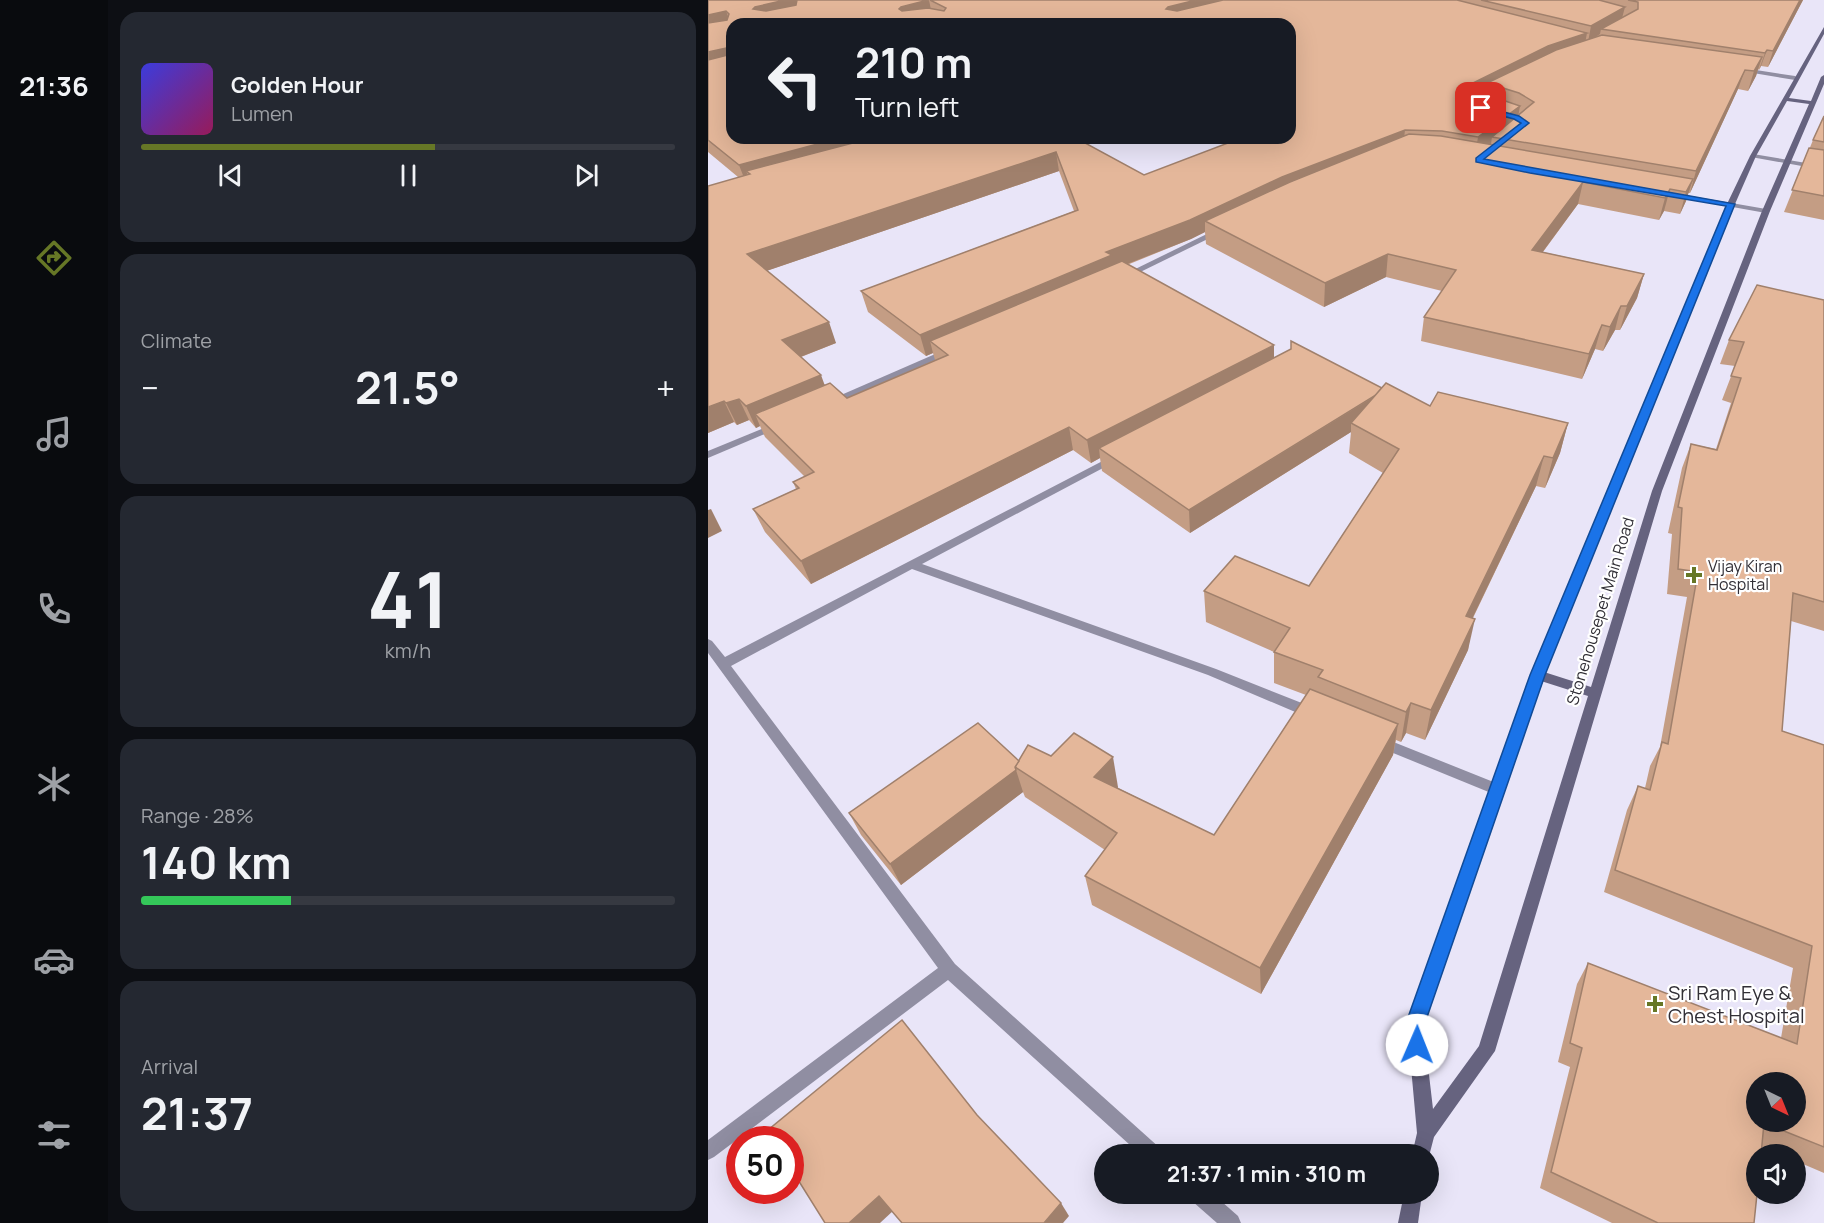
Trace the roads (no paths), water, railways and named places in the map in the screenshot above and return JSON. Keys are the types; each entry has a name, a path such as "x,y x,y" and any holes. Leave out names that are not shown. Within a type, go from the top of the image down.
{"main road":[{"path":"1426,1133 1415,1023 1537,675 1731,204 1753,156 1824,29"},
{"name":"Stonehousepet Main Road","path":"1424,1144 1426,1133 1486,1051 1658,491 1766,211 1824,77"},
{"path":"1785,99 1812,103"},
{"path":"1537,675 1595,693"},
{"path":"1408,1223 1411,1204"}],"street":[{"path":"1732,69 1795,78"},
{"path":"1753,156 1824,168"},
{"path":"1660,192 1766,211"},
{"path":"1113,281 1232,226"},
{"path":"1124,276 1134,282"},
{"path":"817,408 960,347"},
{"path":"708,455 784,422"},
{"path":"723,664 1130,450"},
{"path":"912,565 1212,672 1321,717"},
{"path":"708,644 949,970 1143,1144"},
{"path":"1365,735 1496,789"},
{"path":"708,1151 949,970"},
{"path":"1210,1204 1231,1223"}],"place":[{"name":"Vijay Kiran Hospital","path":"1694,575"},
{"name":"Sri Ram Eye & Chest Hospital","path":"1655,1004"}]}
